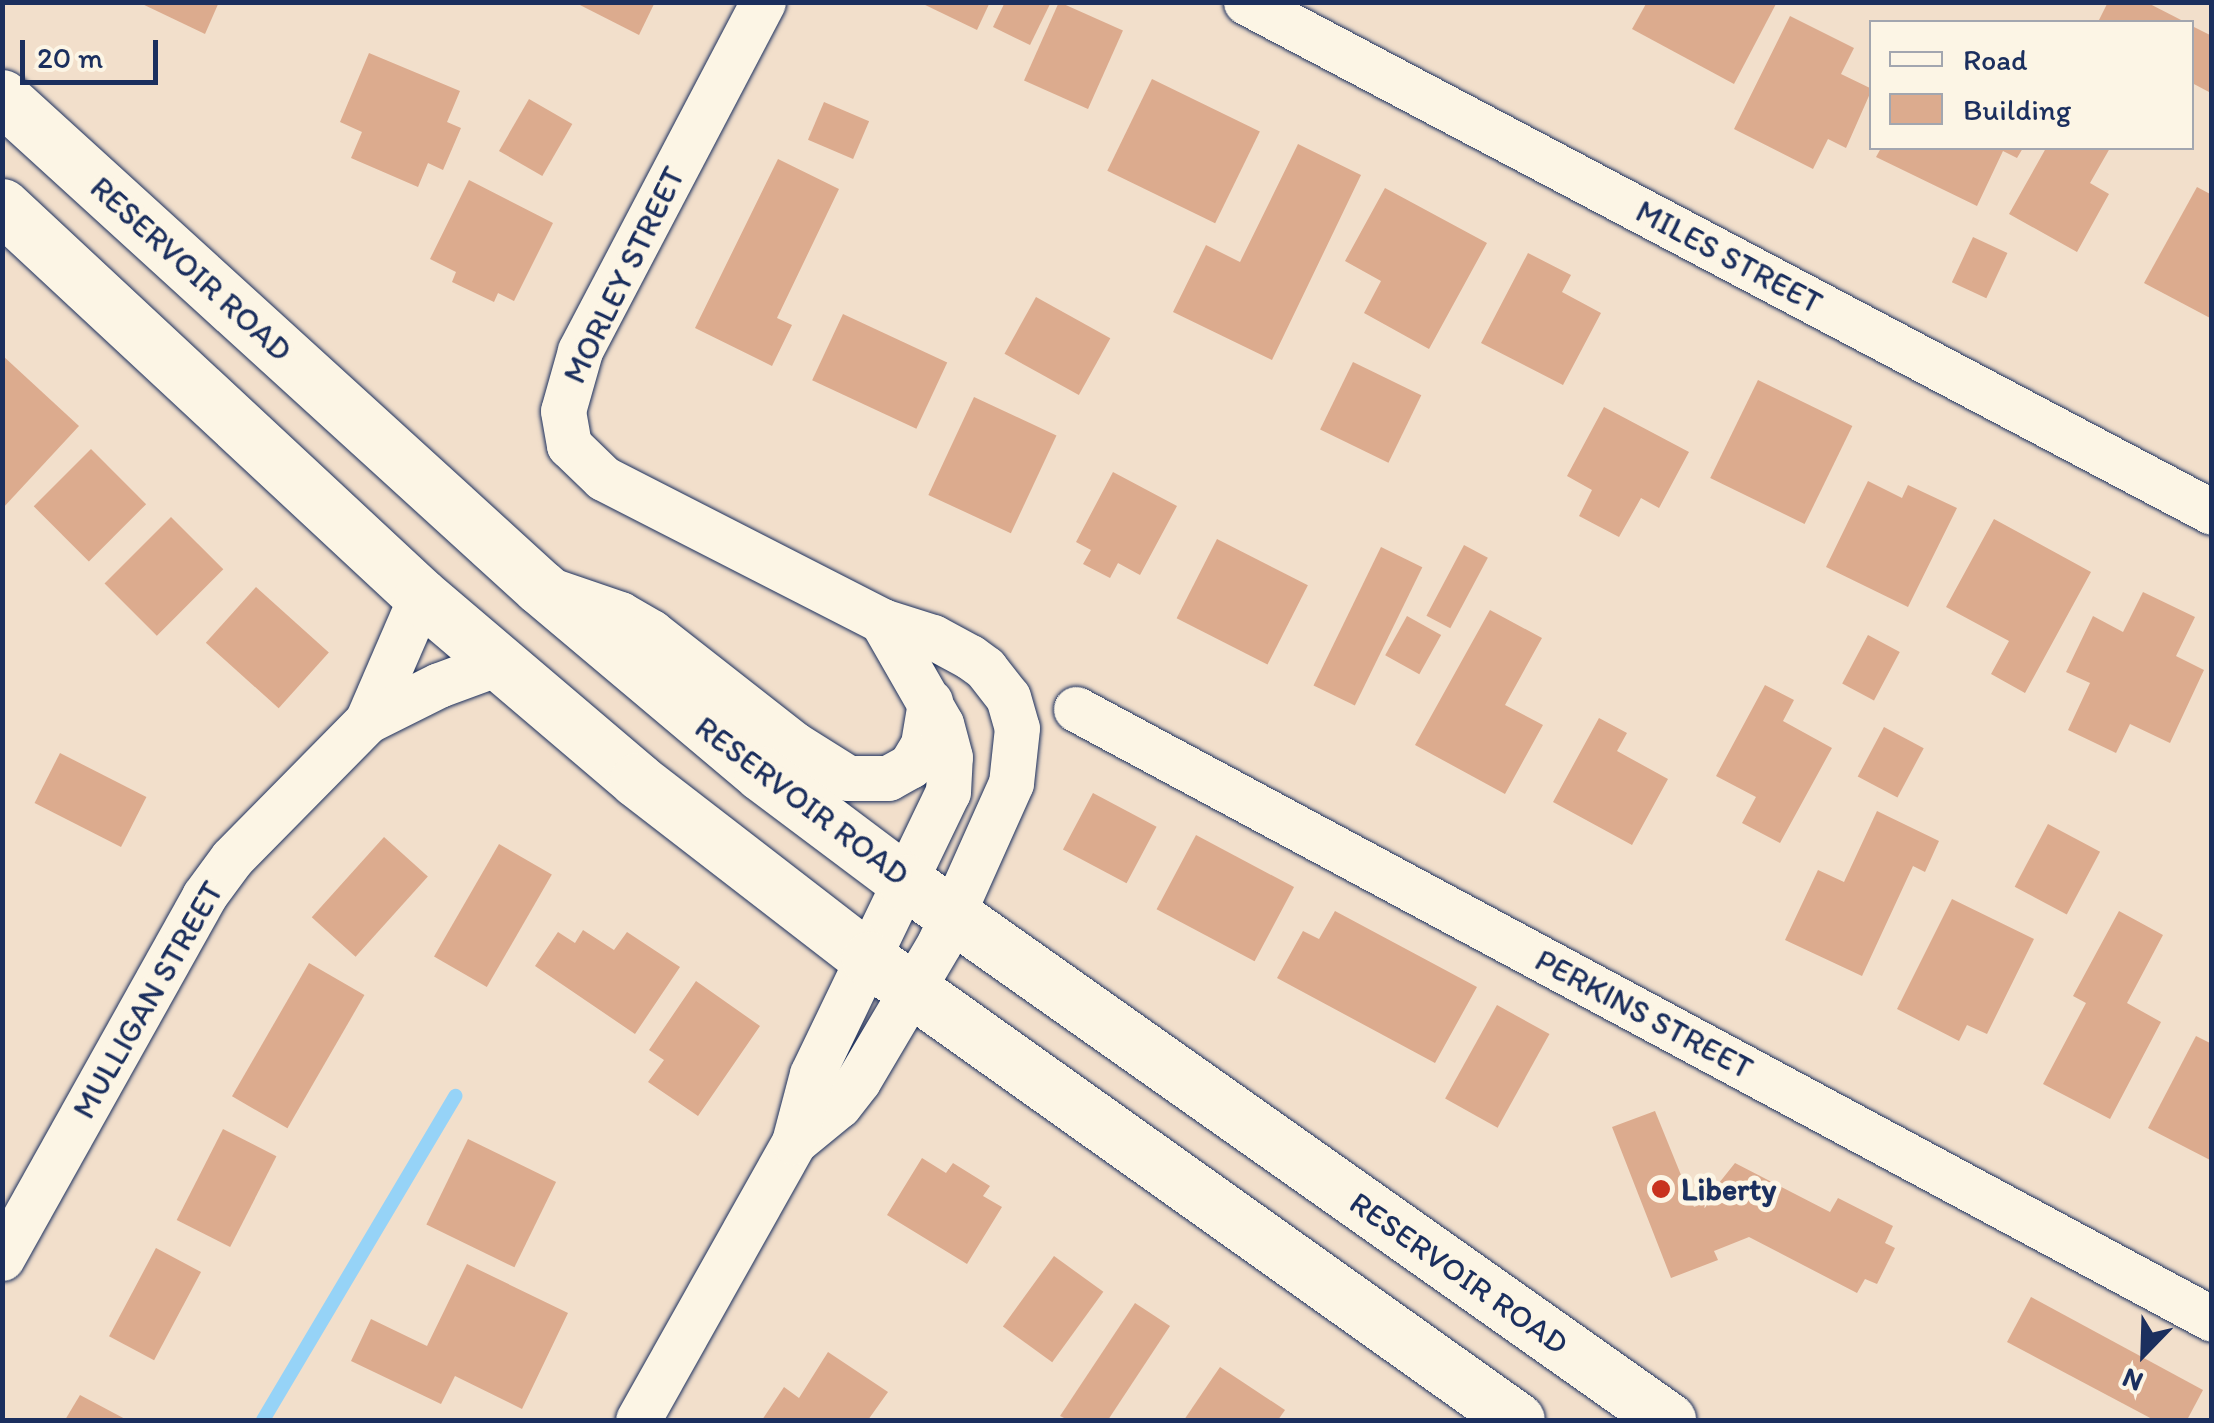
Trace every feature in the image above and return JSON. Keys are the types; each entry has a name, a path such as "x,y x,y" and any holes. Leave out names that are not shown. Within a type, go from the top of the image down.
{"main road":[{"name":"RESERVOIR ROAD","path":"2,97 540,587 762,774 906,882 1668,1420"},
{"path":"2,206 421,596 637,780 870,959 1517,1420"}],"street":[{"name":"MORLEY STREET","path":"764,2 580,351 565,392 563,427 578,458 603,478 882,621 934,636 985,668 1008,697 1014,714 1016,763 954,914 914,991 875,1057 839,1105 794,1142"},
{"name":"MILES STREET","path":"1246,2 2212,512"},
{"path":"540,587 620,614 650,632 794,744 848,778 888,778 910,766 923,744 930,702"},
{"name":"MULLIGAN STREET","path":"367,721 421,596"},
{"path":"638,1420 794,1142 804,1092 942,811 951,776 947,741 930,702 882,621"},
{"name":"MULLIGAN STREET","path":"2,1258 204,896 291,795 367,721 438,686 498,663"},
{"name":"PERKINS STREET","path":"1076,709 2212,1319"}],"building":[{"path":"138,2 219,2 205,34"},
{"path":"574,2 655,2 639,35"},
{"path":"919,2 990,2 977,30"},
{"path":"1005,2 1051,2 1030,45 993,27"},
{"path":"1059,2 1123,30 1088,109 1024,81"},
{"path":"1647,2 1777,2 1734,84 1632,29"},
{"path":"2108,2 2146,2 2181,20 2099,20"},
{"path":"1790,16 1854,48 1841,74 1869,88 1869,96 1846,148 1828,139 1813,169 1734,129"},
{"path":"2194,27 2212,36 2209,92 2194,84"},
{"path":"369,53 460,91 447,122 461,128 443,170 428,163 418,187 351,158 362,132 340,122"},
{"path":"1152,79 1260,132 1215,223 1107,171"},
{"path":"529,99 572,124 542,176 499,151"},
{"path":"824,102 869,121 853,159 808,140"},
{"path":"1298,144 1361,175 1272,360 1173,312 1206,245 1240,262"},
{"path":"1880,150 2022,150 2017,158 2003,151 1977,206 1876,157"},
{"path":"2045,150 2109,150 2090,183 2109,194 2077,252 2009,214"},
{"path":"778,159 839,189 777,318 792,325 772,366 695,328"},
{"path":"469,180 553,223 514,301 498,293 494,302 452,282 456,272 430,259"},
{"path":"2197,187 2212,195 2212,319 2144,283"},
{"path":"1385,188 1487,243 1429,349 1364,313 1381,281 1345,261"},
{"path":"1973,237 2007,253 1986,298 1952,282"},
{"path":"1528,253 1571,275 1562,292 1601,313 1563,385 1481,343"},
{"path":"1036,297 1110,338 1079,395 1004,354"},
{"path":"843,314 947,363 916,429 812,380"},
{"path":"2,355 79,426 2,509"},
{"path":"1353,362 1421,395 1388,463 1320,429"},
{"path":"1758,380 1852,426 1805,524 1710,478"},
{"path":"974,397 1056,435 1011,533 928,495"},
{"path":"1604,407 1689,452 1659,508 1641,498 1619,537 1579,516 1592,490 1567,476"},
{"path":"91,449 146,504 89,561 34,506"},
{"path":"1113,472 1177,506 1140,575 1118,563 1110,578 1083,564 1091,550 1076,542"},
{"path":"1868,481 1902,498 1908,485 1957,508 1908,607 1826,567"},
{"path":"171,517 223,569 157,636 105,583"},
{"path":"1994,519 2091,572 2025,693 1991,674 2009,641 1946,607"},
{"path":"1217,539 1308,585 1267,665 1177,618"},
{"path":"1464,545 1488,558 1450,628 1426,616"},
{"path":"1381,547 1422,567 1355,706 1313,685"},
{"path":"256,587 329,653 279,708 206,643"},
{"path":"2143,592 2195,617 2176,656 2204,670 2170,743 2130,724 2116,753 2068,730 2090,683 2066,672 2093,616 2123,632"},
{"path":"1490,610 1542,638 1505,705 1543,725 1505,794 1415,745"},
{"path":"1407,616 1441,635 1419,674 1385,655"},
{"path":"1868,635 1900,652 1874,700 1842,684"},
{"path":"1765,685 1794,700 1783,721 1832,748 1780,843 1742,823 1756,797 1716,776"},
{"path":"1599,718 1627,733 1617,751 1668,779 1632,845 1553,802"},
{"path":"1884,727 1924,748 1897,798 1858,776"},
{"path":"60,753 146,797 121,847 35,803"},
{"path":"1093,793 1157,827 1127,883 1063,850"},
{"path":"1877,811 1939,841 1925,872 1913,866 1862,976 1785,940 1818,870 1844,882"},
{"path":"2048,824 2100,852 2067,914 2015,887"},
{"path":"1196,835 1294,887 1255,961 1157,909"},
{"path":"384,837 428,876 356,957 312,917"},
{"path":"499,844 552,874 487,987 434,957"},
{"path":"1952,899 2034,939 1987,1034 1967,1025 1959,1041 1897,1009"},
{"path":"1335,911 1477,987 1435,1063 1277,978 1303,931 1319,939"},
{"path":"2119,911 2163,935 2127,1003 2161,1022 2110,1119 2043,1084 2086,1003 2073,996"},
{"path":"583,930 614,950 627,932 680,967 635,1034 535,966 558,932 575,943"},
{"path":"309,963 364,995 287,1128 232,1096"},
{"path":"696,981 760,1026 698,1116 648,1082 664,1060 649,1050"},
{"path":"1497,1005 1549,1034 1498,1128 1445,1099"},
{"path":"2196,1036 2212,1044 2212,1161 2148,1128"},
{"path":"1655,1111 1694,1207 1724,1196 1719,1183 1735,1163 1830,1212 1838,1198 1893,1226 1885,1243 1895,1248 1877,1284 1865,1279 1857,1293 1749,1237 1714,1251 1718,1260 1671,1278 1612,1127"},
{"path":"223,1129 276,1156 230,1247 177,1220"},
{"path":"468,1139 556,1182 514,1267 426,1224"},
{"path":"922,1158 946,1173 953,1163 990,1186 983,1196 1002,1207 967,1264 887,1215"},
{"path":"156,1248 201,1272 154,1360 109,1336"},
{"path":"1054,1256 1103,1292 1052,1362 1003,1326"},
{"path":"467,1264 568,1313 522,1409 455,1376 441,1404 351,1361 371,1319 427,1346"},
{"path":"2031,1297 2203,1390 2187,1420 2154,1420 2007,1342"},
{"path":"1135,1303 1170,1326 1108,1420 1068,1420 1060,1416"},
{"path":"828,1352 888,1392 868,1420 762,1420 784,1387 799,1398"},
{"path":"1220,1367 1285,1410 1278,1420 1184,1420"},
{"path":"80,1395 127,1420 65,1420"}],"waterway":[{"path":"263,1420 455,1096"}],"place":[{"name":"Liberty","path":"1661,1189"}]}
